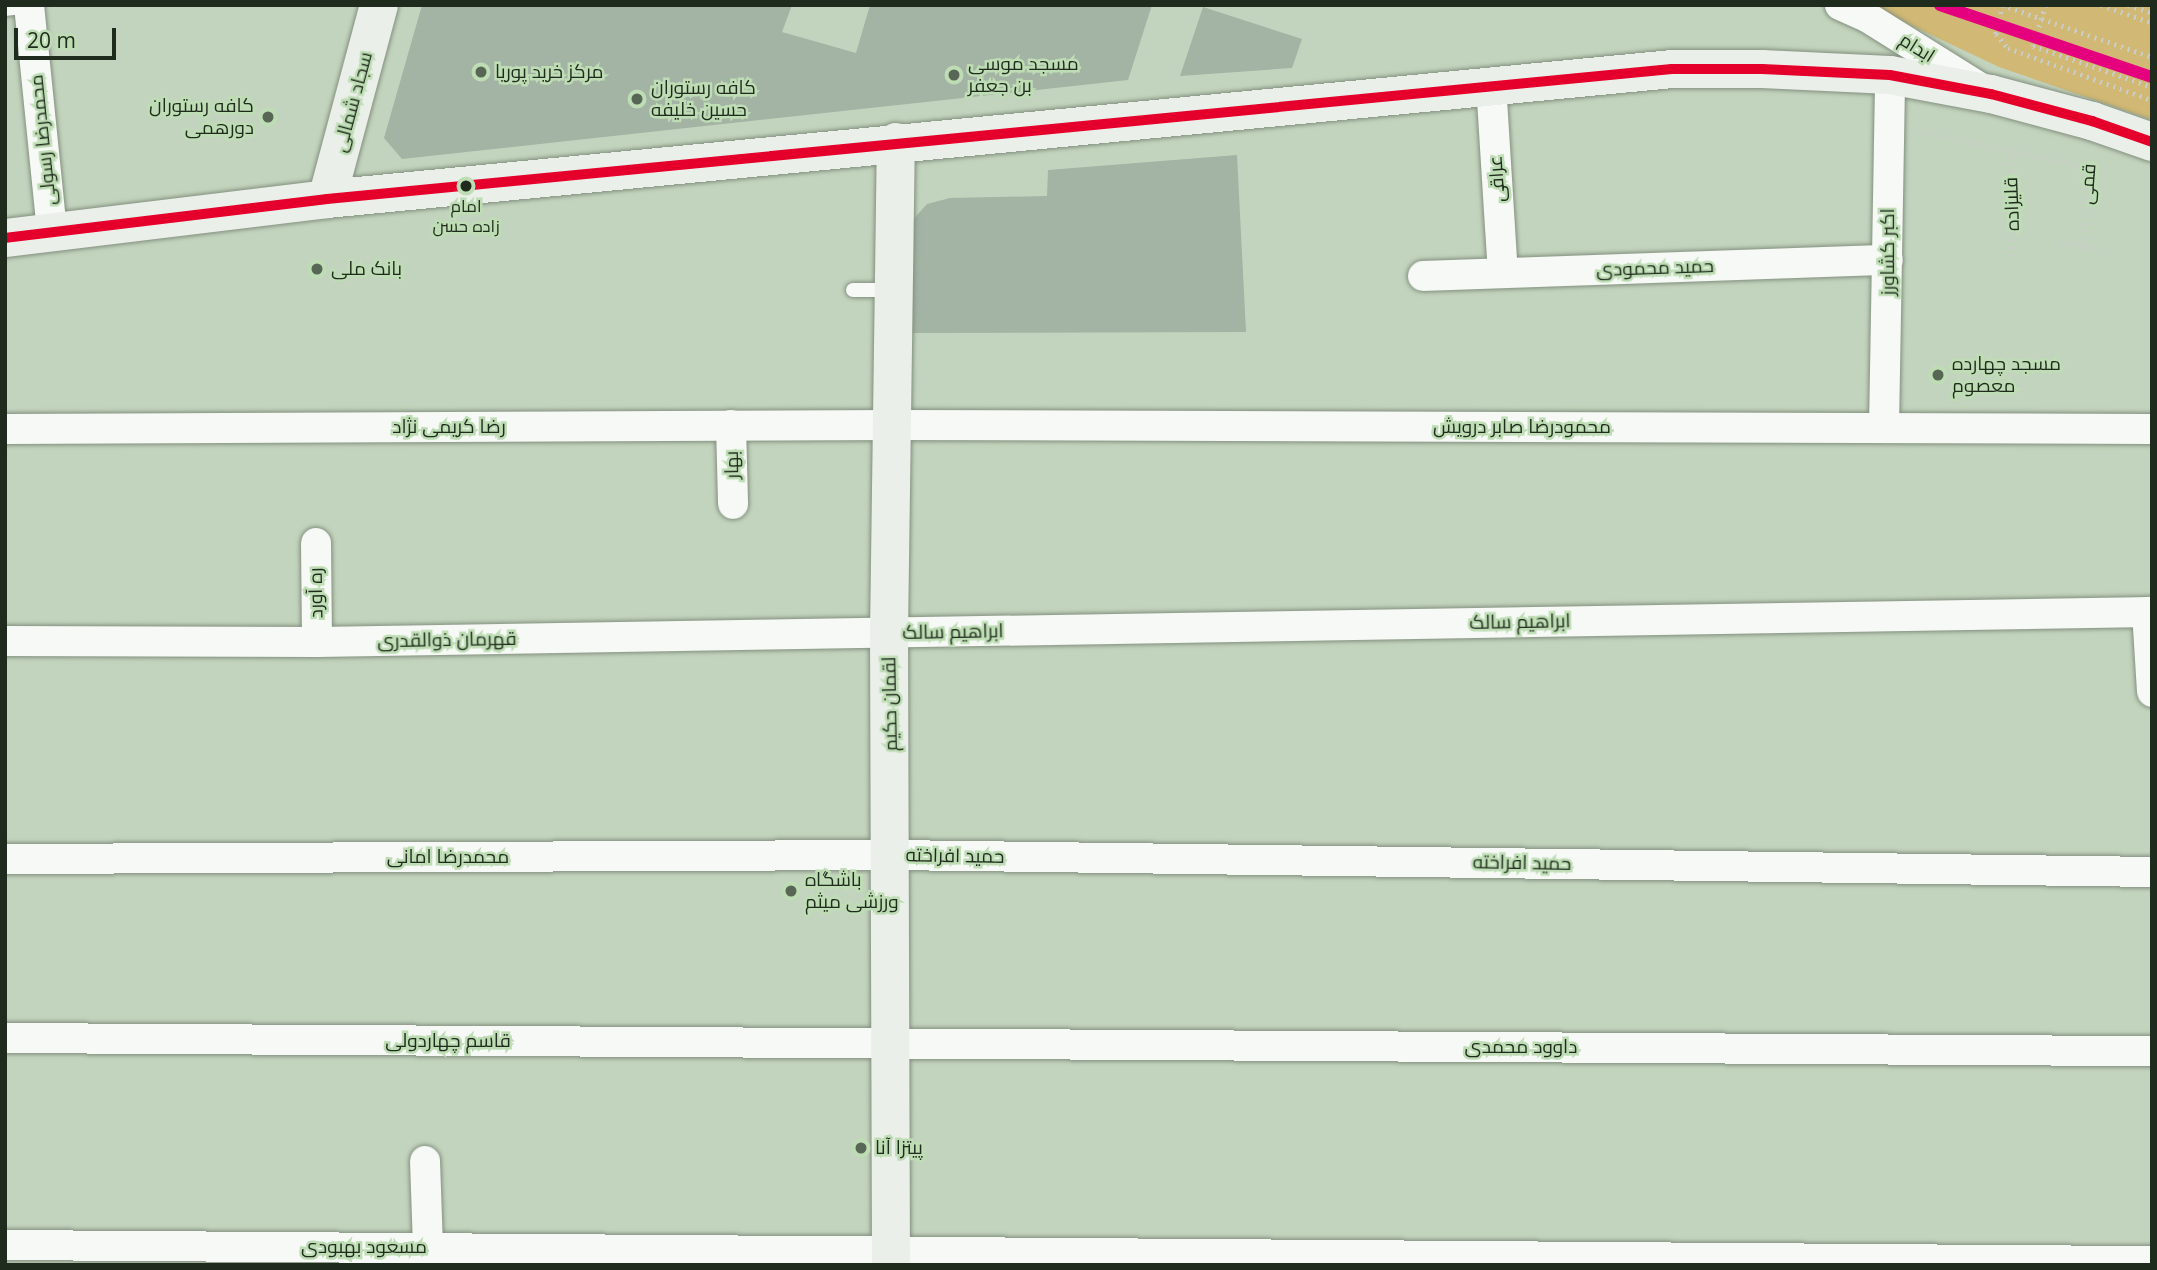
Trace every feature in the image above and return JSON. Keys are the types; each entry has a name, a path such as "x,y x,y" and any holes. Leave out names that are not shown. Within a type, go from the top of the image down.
{"main road":[{"name":"سجاد شمالی","path":"327,199 379,5"},
{"path":"5,238 327,199 1491,84 1672,69 1762,69 1889,75 1991,94 2092,121 2152,142"},
{"name":"لقمان حکیم","path":"891,1257 892,855 889,633 896,142"}],"street":[{"name":"ابدام","path":"1840,5 1867,17 1991,94"},
{"name":"محمدرضا رسولی","path":"21,7 52,232"},
{"name":"اکبر کشاورز","path":"1884,428 1889,75"},
{"name":"عراقی","path":"1491,84 1503,273"},
{"name":"حمید محمودی","path":"1423,276 1888,260"},
{"name":"بهار","path":"731,425 733,504"},
{"name":"محمودرضا صابر درویش","path":"892,425 2152,429"},
{"name":"رضا کریمی نژاد","path":"5,429 892,425"},
{"name":"ره آورد","path":"316,543 317,642"},
{"name":"ابراهیم سالک","path":"889,633 2149,612"},
{"path":"2149,612 2152,692"},
{"name":"قهرمان ذوالقدری","path":"5,641 317,642 889,633"},
{"name":"محمدرضا امانی","path":"5,859 892,855"},
{"name":"حمید افراخته","path":"892,855 2152,872"},
{"name":"قاسم چهاردولی","path":"5,1038 891,1044"},
{"name":"داوود محمدی","path":"891,1044 2152,1051"},
{"path":"425,1161 428,1248"},
{"name":"مسعود بهبودی","path":"5,1245 428,1248 475,1256 2152,1261"}],"lane":[{"path":"853,290 894,290"}],"path":[{"path":"2152,57 2003,5 1996,34 2008,48 2152,100"},
{"path":"2046,5 2033,46 2152,87"},
{"path":"2101,5 2152,23"},
{"path":"2128,5 2152,13"},
{"name":"قمی","path":"2083,246 2092,121"},
{"path":"1888,127 2010,149 2089,168"},
{"name":"قلیزاده","path":"2010,149 2014,259"},
{"path":"2060,241 2105,250"}],"shaded area":[{"path":"1868,5 2152,5 2152,120 1999,67"}],"building":[{"path":"422,5 792,5 782,32 856,53 870,5 1152,5 1128,80 402,159 384,138"},
{"path":"1203,7 1302,39 1292,68 1180,76"},
{"path":"1237,155 1246,332 906,333 910,223 927,204 950,198 1047,196 1048,170"}],"transit line":[{"path":"1940,5 2152,77"},
{"path":"5,238 327,199 1672,69 1762,69 1890,75 1991,94 2092,121 2152,142"}],"place":[{"name":"مرکز خرید پوریا","path":"481,72"},
{"name":"مسجد موسی بن جعفر","path":"954,75"},
{"name":"کافه رستوران حسین خلیفه","path":"637,99"},
{"name":"کافه رستوران دورهمی","path":"268,117"},
{"name":"امام زاده حسن","path":"466,186"},
{"name":"بانک ملی","path":"317,269"},
{"name":"مسجد چهارده معصوم","path":"1938,375"},
{"name":"باشگاه ورزشی میثم","path":"791,891"},
{"name":"پیتزا آنا","path":"861,1148"}]}
